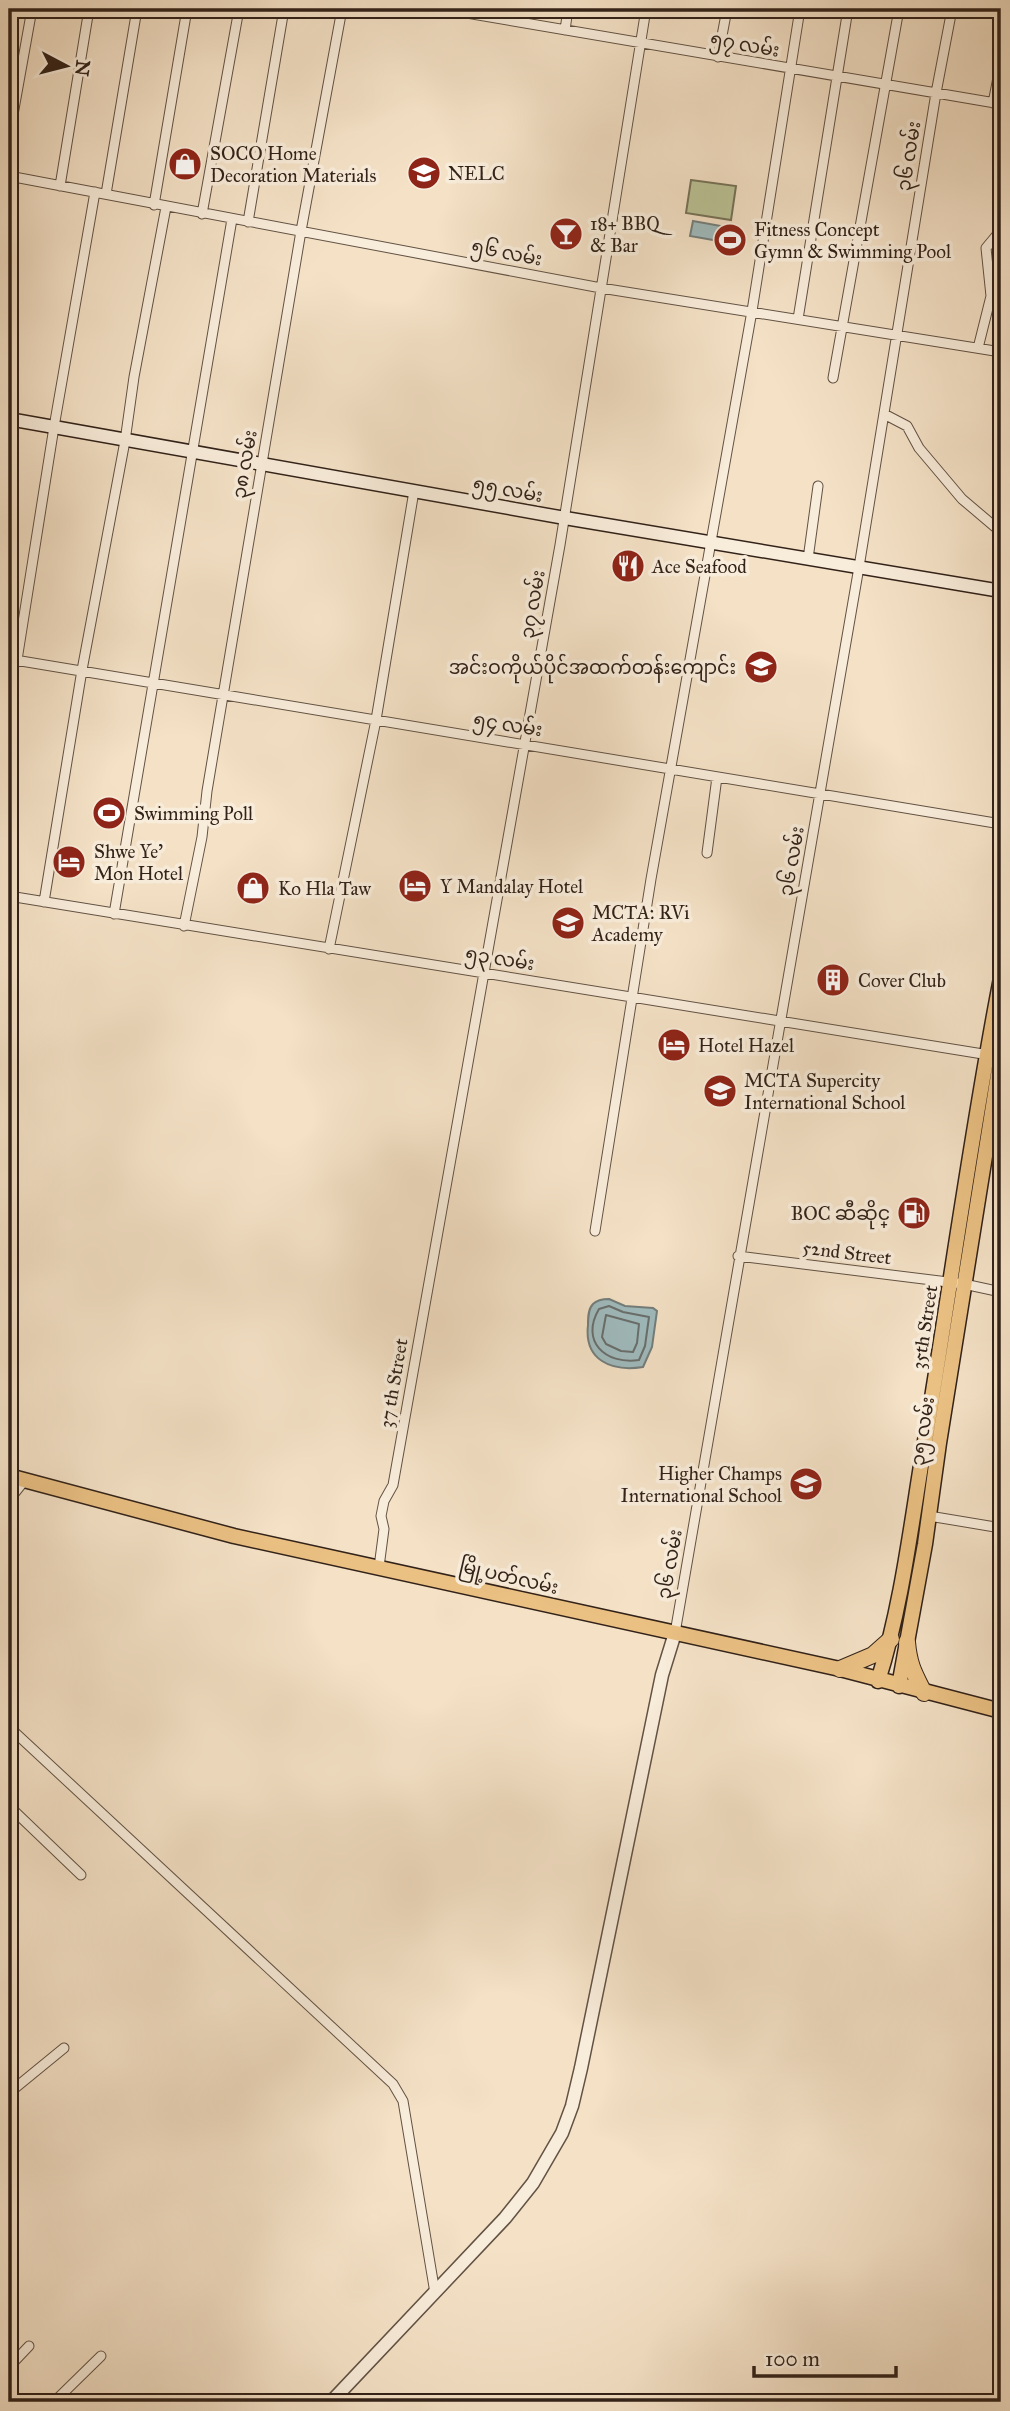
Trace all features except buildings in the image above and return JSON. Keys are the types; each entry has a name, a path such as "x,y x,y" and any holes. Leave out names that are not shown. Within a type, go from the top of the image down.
{"highway":[{"path":"840,1669 899,1641 913,1675 924,1693"}],"main road":[{"name":"၅၅ လမ်း","path":"9,419 565,519 1001,591"},
{"path":"997,1057 1001,978"},
{"name":"၃၅ လမ်း","path":"899,1686 899,1641 923,1558 958,1283 997,1057"},
{"name":"35th Street","path":"878,1681 899,1641 906,1555 958,1283"},
{"name":"မြို့ပတ်လမ်း","path":"9,1476 234,1536 840,1669 1001,1711"},
{"path":"906,1555 923,1558"},
{"path":"331,2402 505,2218 533,2183 562,2133 578,2080 662,1675 675,1633"}],"street":[{"path":"9,137 32,9"},
{"path":"60,186 89,9"},
{"path":"106,194 137,9"},
{"path":"154,205 187,9"},
{"path":"202,214 239,9"},
{"path":"248,222 284,9"},
{"name":"၃၈ လမ်း","path":"184,926 202,837 206,791 301,231 342,9"},
{"name":"၅၇ လမ်း","path":"443,9 495,13 565,30 997,104"},
{"path":"565,30 568,9"},
{"name":"၃၇ လမ်း","path":"442,1203 565,519 646,9"},
{"path":"719,57 727,9"},
{"path":"595,1231 671,769 752,312 800,9"},
{"path":"798,318 848,9"},
{"path":"832,378 883,85 899,9"},
{"name":"၃၆ လမ်း","path":"675,1633 859,567 952,9"},
{"path":"997,104 1001,62"},
{"name":"၅၆ လမ်း","path":"9,176 601,288 1001,352"},
{"path":"9,692 95,192"},
{"path":"44,902 82,670 166,207"},
{"path":"114,914 232,219"},
{"path":"978,348 991,296 986,248 1001,230"},
{"path":"884,414 907,426 919,448 962,499 1001,532"},
{"path":"808,559 818,486"},
{"path":"329,949 376,720 414,491"},
{"name":"၅၄ လမ်း","path":"13,659 1001,824"},
{"path":"707,853 717,777"},
{"name":"၅၃ လမ်း","path":"9,896 997,1057"},
{"name":"37 th Street","path":"379,1567 384,1529 381,1516 384,1501 393,1485 442,1203"},
{"name":"52nd Street","path":"738,1256 958,1283 1001,1292"},
{"path":"9,1500 25,1480"},
{"path":"929,1516 1001,1528"},
{"path":"9,1727 393,2084 403,2101 435,2293"},
{"path":"9,1806 81,1875"},
{"path":"9,2093 64,2048"},
{"path":"9,2367 29,2346"},
{"path":"54,2402 101,2356"}],"green space":[{"path":"691,180 736,186 731,220 686,213"}],"water":[{"path":"693,221 721,226 719,241 690,236"},
{"path":"609,1299 625,1306 653,1308 657,1311 652,1347 643,1367 610,1365 595,1355 590,1347 590,1308 596,1302"}],"place":[{"name":"SOCO Home Decoration Materials","path":"185,164"},
{"name":"NELC","path":"424,173"},
{"name":"18+ BBQ & Bar","path":"566,234"},
{"name":"Fitness Concept Gymn & Swimming Pool","path":"730,240"},
{"name":"Ace Seafood","path":"628,566"},
{"name":"အင်းဝကိုယ်ပိုင်အထက်တန်းကျောင်း","path":"761,667"},
{"name":"Swimming Poll","path":"109,813"},
{"name":"Shwe Ye' Mon Hotel","path":"69,862"},
{"name":"Y Mandalay Hotel","path":"415,886"},
{"name":"Ko Hla Taw","path":"253,888"},
{"name":"MCTA: RVi Academy","path":"568,923"},
{"name":"Cover Club","path":"833,980"},
{"name":"Hotel Hazel","path":"674,1045"},
{"name":"MCTA Supercity International School","path":"720,1091"},
{"name":"BOC ဆီဆိုင္","path":"914,1213"},
{"name":"Higher Champs International School","path":"806,1484"}]}
